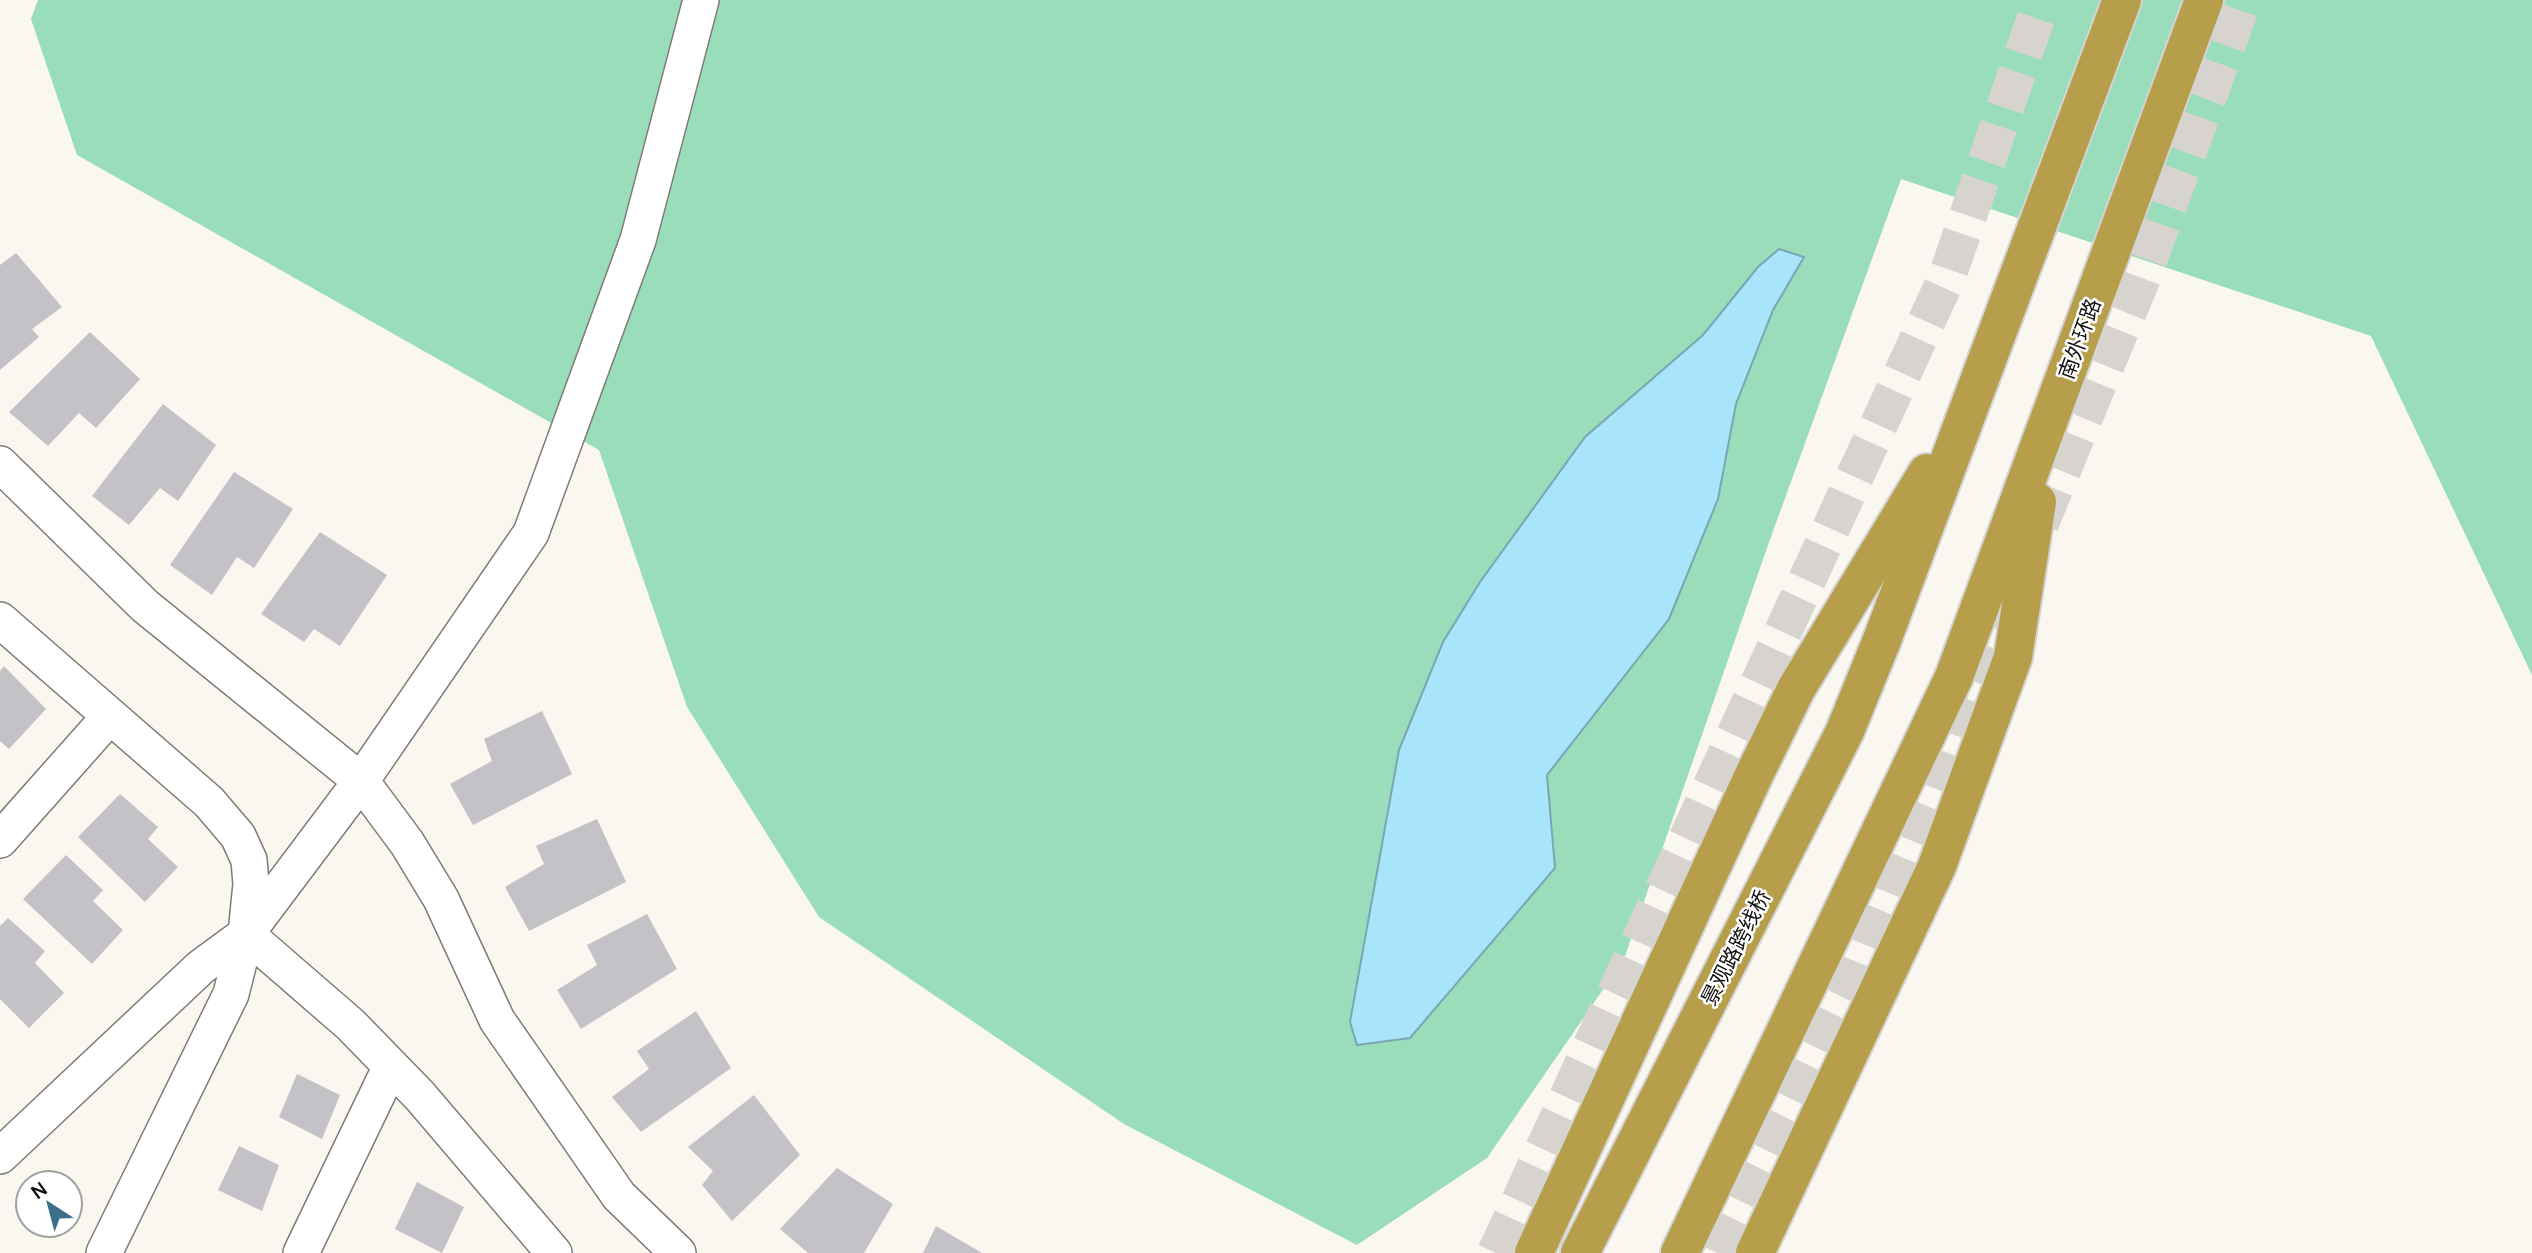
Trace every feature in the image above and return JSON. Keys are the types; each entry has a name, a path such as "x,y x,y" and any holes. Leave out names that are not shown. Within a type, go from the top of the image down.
{"highway":[{"path":"1534,1253 1796,689 1977,390 2122,0"},
{"name":"南外环路","path":"1680,1253 1954,677 2204,0"},
{"name":"景观路跨线桥","path":"1580,1253 1845,731 1977,390"},
{"path":"1755,1253 1937,866 2013,657 2048,427"}],"street":[{"path":"0,1156 201,967 246,934 361,781 531,533 638,240 701,0"},
{"path":"0,464 145,606 361,781 407,842 441,899 497,1020 619,1196 678,1253"},
{"path":"0,620 209,802 238,836 249,860 251,884 246,934 231,994 104,1253"},
{"path":"0,840 110,716"},
{"path":"246,934 351,1025 420,1096 554,1253"},
{"path":"302,1253 391,1066"}],"green space":[{"path":"38,0 2532,0 2532,675 2371,336 1901,179 1768,545 1624,959 1487,1158 1357,1245 1124,1124 819,917 687,707 599,450 77,155 31,19"}],"water":[{"path":"1779,249 1804,257 1773,310 1736,404 1718,499 1669,619 1547,775 1555,868 1410,1038 1357,1045 1350,1022 1399,750 1443,642 1480,582 1585,437 1703,335 1758,267"}],"building":[{"path":"16,253 62,307 32,329 39,337 0,370 0,265"},
{"path":"90,332 140,379 96,428 79,413 48,446 9,412"},
{"path":"163,404 216,445 178,501 160,488 129,525 92,496"},
{"path":"234,472 293,509 254,568 237,557 212,595 170,565"},
{"path":"320,532 387,575 340,646 314,629 304,642 261,614"},
{"path":"4,666 46,709 9,749 0,741 0,671"},
{"path":"542,711 572,774 473,825 450,784 492,761 484,739"},
{"path":"120,794 158,827 148,839 178,867 145,902 78,837"},
{"path":"597,819 626,882 529,931 505,887 544,864 536,846"},
{"path":"66,855 103,890 93,901 123,930 92,964 23,899"},
{"path":"647,914 677,969 581,1029 557,990 597,965 587,945"},
{"path":"8,918 45,951 35,963 64,993 29,1028 0,999 0,926"},
{"path":"696,1011 731,1068 641,1132 612,1097 649,1069 637,1051"},
{"path":"297,1074 340,1095 322,1139 279,1117"},
{"path":"754,1095 800,1155 732,1221 702,1185 713,1171 688,1147"},
{"path":"239,1146 279,1165 262,1211 218,1190"},
{"path":"837,1168 893,1204 864,1253 808,1253 780,1229"},
{"path":"417,1182 464,1207 442,1253 395,1229"},
{"path":"936,1226 982,1253 923,1253"}],"tunnel":[{"path":"1496,1253 1947,277 2042,0"},
{"path":"1717,1253 1852,976 2141,280 2243,0"}]}
